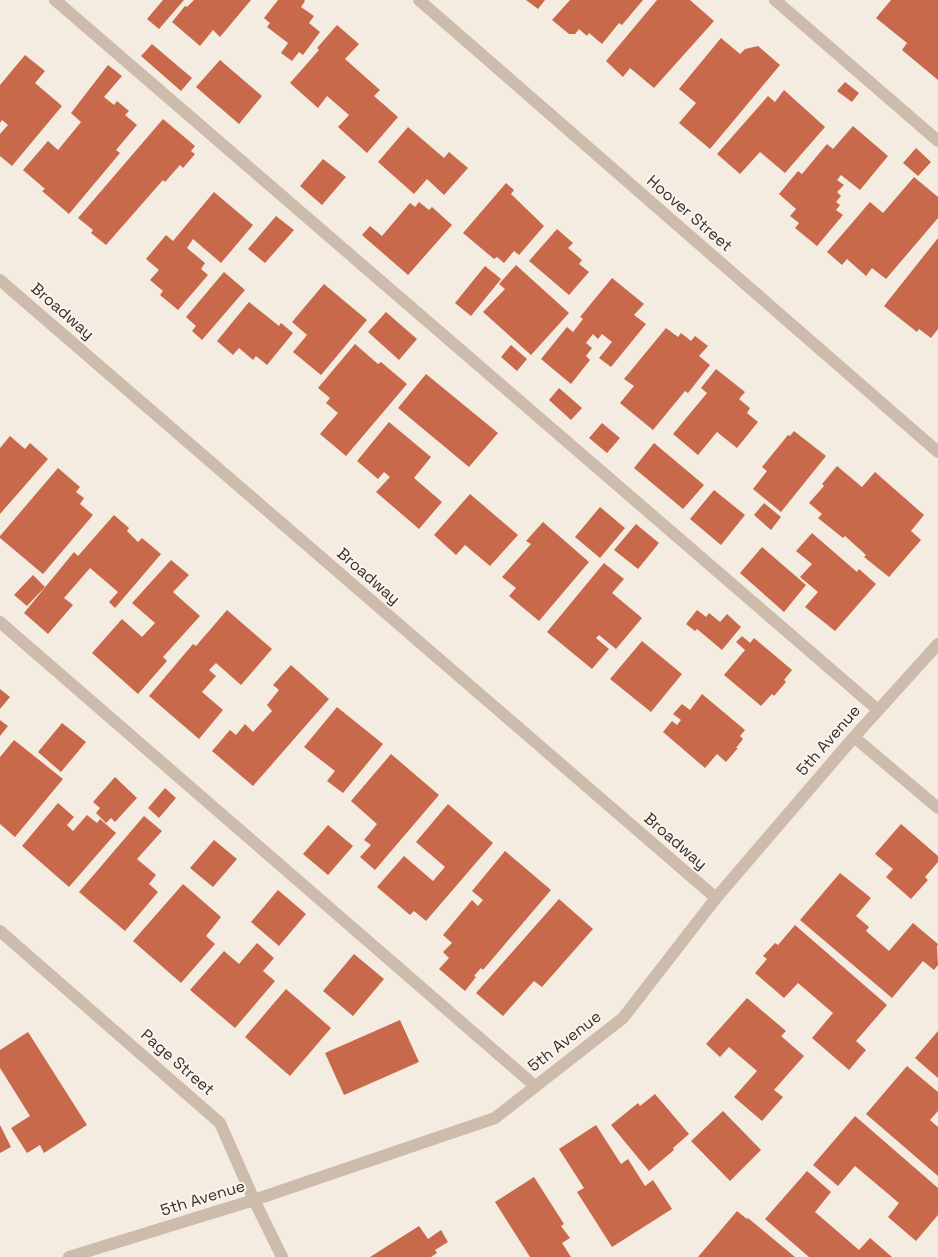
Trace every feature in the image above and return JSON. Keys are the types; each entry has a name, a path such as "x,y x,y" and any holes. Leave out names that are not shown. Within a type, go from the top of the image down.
{"street":[{"path":"55,0 878,710"},
{"name":"Hoover Street","path":"419,0 938,452"},
{"path":"775,0 938,141"},
{"name":"Broadway","path":"0,280 716,898"},
{"path":"0,622 536,1086"},
{"name":"5th Avenue","path":"69,1257 254,1200 495,1118 622,1018 716,898 854,737 938,644"},
{"path":"854,737 938,808"},
{"name":"Page Street","path":"0,931 220,1123 282,1257"}],"building":[{"path":"163,0 184,0 159,29 147,19"},
{"path":"194,0 251,0 220,37 213,30 200,46 172,22 185,6 187,7"},
{"path":"278,0 304,0 301,7 314,16 309,23 320,32 303,55 299,52 292,61 281,53 288,43 267,27 270,23 264,18"},
{"path":"526,0 545,0 538,9"},
{"path":"570,0 643,0 622,25 619,23 602,44 589,33 587,36 579,29 575,34 569,34 552,20"},
{"path":"657,0 690,0 714,21 654,88 630,68 623,77 606,61"},
{"path":"891,0 938,0 938,80 902,50 907,43 876,18"},
{"path":"337,25 359,44 345,59 380,90 374,96 398,117 367,153 338,127 349,115 327,96 318,108 290,83 319,50 317,48"},
{"path":"721,38 740,54 745,49 758,46 780,65 710,149 679,123 696,103 679,89"},
{"path":"152,44 192,78 181,91 141,56"},
{"path":"25,55 45,71 35,83 62,106 12,166 0,156 0,134 8,125 2,120 0,123 0,85"},
{"path":"220,60 262,96 239,124 196,87"},
{"path":"108,65 122,76 104,97 114,105 117,101 129,111 125,115 137,125 116,150 120,153 69,214 42,191 45,189 23,170 48,141 58,150 81,122 71,113"},
{"path":"845,82 859,93 852,102 837,91"},
{"path":"784,90 825,127 785,173 760,152 740,174 717,154 768,96 775,102"},
{"path":"163,119 195,146 191,151 195,154 183,168 180,165 165,182 163,180 106,245 91,233 93,230 78,218"},
{"path":"853,126 888,156 860,190 841,175 837,180 844,185 837,192 841,196 836,202 840,205 836,210 843,215 817,246 795,228 799,223 790,216 796,209 779,194 798,171 802,174 827,144 833,149"},
{"path":"408,127 444,158 449,152 468,168 444,195 427,179 414,194 378,162"},
{"path":"916,148 931,162 918,176 903,163"},
{"path":"323,159 346,177 322,205 300,186"},
{"path":"914,177 938,197 938,218 886,279 872,268 866,276 847,259 842,265 827,252 870,202 883,213"},
{"path":"506,183 514,190 511,194 544,226 519,255 514,251 504,263 497,257 494,259 463,233"},
{"path":"214,192 253,225 221,263 193,239 187,248 205,263 201,269 208,275 178,310 160,295 163,291 150,280 159,270 146,259 166,235 173,241"},
{"path":"419,202 429,210 432,207 452,225 408,275 362,235 370,226 382,236 410,203 415,207"},
{"path":"276,216 294,230 265,263 248,249"},
{"path":"557,229 573,243 568,248 582,260 579,264 589,272 569,295 529,261"},
{"path":"938,238 938,329 931,338 919,329 917,332 884,306"},
{"path":"516,265 569,313 531,355 483,312 505,289 499,284"},
{"path":"485,266 501,279 471,316 455,303"},
{"path":"224,272 245,290 202,340 192,331 196,326 186,317"},
{"path":"612,278 644,304 634,315 646,324 611,367 599,358 612,342 602,334 598,339 593,334 586,343 592,348 586,356 590,360 571,384 541,359 567,327 573,332 583,319 580,317"},
{"path":"324,284 367,320 321,375 293,352 307,335 292,322"},
{"path":"249,302 279,326 281,323 293,333 267,365 256,356 253,360 239,348 233,355 217,341"},
{"path":"386,312 417,339 399,360 368,332"},
{"path":"666,328 678,337 681,333 691,341 695,336 708,346 699,356 710,365 688,393 685,391 653,430 620,403 634,386 624,379"},
{"path":"355,344 378,364 381,362 407,384 346,456 320,434 338,413 326,403 330,398 318,388"},
{"path":"511,345 527,359 517,371 501,357"},
{"path":"716,369 745,392 739,399 750,408 747,413 758,422 737,448 717,432 698,455 673,434 707,393 701,388"},
{"path":"426,374 498,433 469,467 398,408"},
{"path":"559,388 582,408 571,420 549,400"},
{"path":"389,422 431,457 414,478 442,502 419,529 376,492 390,477 384,472 378,479 357,461"},
{"path":"602,423 620,438 607,453 589,438"},
{"path":"794,431 826,456 781,512 753,489 767,471 762,467 788,435 790,436"},
{"path":"10,436 25,449 30,443 48,459 0,514 0,448"},
{"path":"654,443 704,485 683,509 634,468"},
{"path":"837,466 862,487 875,472 924,515 911,531 921,540 889,577 864,557 866,555 845,536 843,538 818,518 822,514 809,503 824,486 822,484"},
{"path":"58,468 80,487 76,492 84,498 80,504 93,515 43,574 0,536"},
{"path":"714,490 745,515 721,545 690,519"},
{"path":"470,494 518,535 490,566 465,545 456,555 434,535"},
{"path":"764,503 781,517 771,530 754,515"},
{"path":"600,507 625,528 600,558 575,537"},
{"path":"114,515 129,528 127,531 138,542 142,538 161,554 115,608 109,602 118,592 90,568 64,598 73,605 48,634 24,613 74,552 78,556"},
{"path":"543,522 589,562 539,621 509,596 516,588 502,577 531,544 526,541"},
{"path":"636,524 659,543 638,569 614,550"},
{"path":"812,533 857,572 859,569 876,584 835,631 805,607 818,592 800,577 812,564 796,551"},
{"path":"762,547 806,585 784,612 740,573"},
{"path":"171,560 189,575 173,592 200,616 163,657 167,661 138,694 92,653 122,619 142,637 155,623 132,603"},
{"path":"604,563 624,579 612,593 642,618 616,649 599,635 596,638 609,649 592,669 547,632"},
{"path":"33,575 45,587 27,606 14,595"},
{"path":"227,610 272,649 241,685 216,663 209,670 216,676 202,692 223,710 199,739 149,696 193,644 196,646"},
{"path":"697,610 706,617 709,613 720,622 727,614 741,627 722,650 697,629 695,631 686,624"},
{"path":"742,636 750,643 754,638 792,670 784,680 786,682 774,696 772,694 761,706 724,675 745,650 736,642"},
{"path":"642,641 682,674 651,712 610,679"},
{"path":"291,665 329,699 253,786 212,751 230,730 236,735 245,724 253,732 272,711 267,705 279,690 273,685"},
{"path":"0,689 10,697 0,709"},
{"path":"702,694 745,730 740,736 743,739 736,748 738,748 726,762 717,754 705,768 663,732 672,721 677,725 681,720 673,714 682,704 690,710"},
{"path":"337,707 383,744 343,793 327,781 335,771 304,747"},
{"path":"0,720 8,726 0,736"},
{"path":"62,723 86,742 61,772 38,752"},
{"path":"14,740 63,779 15,837 0,824 0,757"},
{"path":"391,754 439,795 375,870 360,857 371,845 364,840 377,824 351,801"},
{"path":"115,777 137,798 115,822 111,818 106,823 96,813 100,808 93,802"},
{"path":"165,788 176,798 159,818 148,808"},
{"path":"58,803 74,817 67,825 73,831 87,815 97,823 100,819 116,833 69,887 22,846"},
{"path":"448,804 493,843 426,921 414,911 410,915 377,887 404,856 433,881 445,867 416,842"},
{"path":"144,816 162,831 137,859 156,875 149,884 158,892 125,931 79,892"},
{"path":"901,824 938,856 938,862 925,877 928,880 911,899 886,877 893,869 875,854"},
{"path":"328,825 353,846 328,875 303,854"},
{"path":"214,840 237,859 213,887 190,868"},
{"path":"505,851 551,890 483,970 481,968 474,976 476,977 465,991 439,969 449,958 443,952 452,943 443,935 472,900 478,906 483,900 472,891"},
{"path":"840,873 871,898 856,916 869,927 866,931 889,951 913,923 938,944 938,965 934,970 923,961 892,998 800,920"},
{"path":"183,884 221,917 206,936 215,944 181,983 133,941"},
{"path":"278,890 306,914 279,946 251,922"},
{"path":"559,899 593,929 542,987 534,981 503,1016 476,993"},
{"path":"795,925 887,1005 856,1041 866,1050 849,1070 812,1038 833,1013 798,983 784,998 755,973 767,959 763,956 775,943 778,945"},
{"path":"257,943 274,958 263,971 275,981 235,1028 190,990 224,951 239,964"},
{"path":"354,954 384,979 353,1016 323,991"},
{"path":"286,989 331,1028 290,1076 245,1037"},
{"path":"747,998 786,1031 781,1036 804,1056 774,1090 783,1097 762,1121 734,1097 757,1071 729,1047 720,1057 706,1044"},
{"path":"400,1020 419,1062 344,1095 325,1053"},
{"path":"938,1031 938,1078 915,1058"},
{"path":"28,1032 87,1125 44,1153 40,1145 27,1153 11,1128 30,1116 0,1068 0,1050"},
{"path":"907,1066 938,1092 938,1111 930,1120 938,1127 938,1176 866,1114"},
{"path":"655,1094 689,1134 673,1148 674,1150 649,1171 611,1125 638,1103 640,1106"},
{"path":"723,1111 761,1150 730,1181 691,1141"},
{"path":"855,1116 938,1188 938,1215 916,1241 888,1217 899,1203 855,1166 838,1186 813,1165"},
{"path":"0,1125 11,1147 0,1153"},
{"path":"596,1125 621,1164 628,1159 645,1186 653,1180 672,1209 612,1247 577,1192 584,1188 559,1149"},
{"path":"807,1171 831,1192 815,1212 859,1250 870,1238 892,1257 809,1257 765,1219"},
{"path":"534,1177 564,1224 561,1226 570,1238 562,1243 571,1257 530,1257 495,1202"},
{"path":"737,1211 748,1218 795,1257 698,1257"},
{"path":"419,1226 428,1239 441,1230 448,1242 435,1250 437,1253 431,1257 370,1257"}]}
